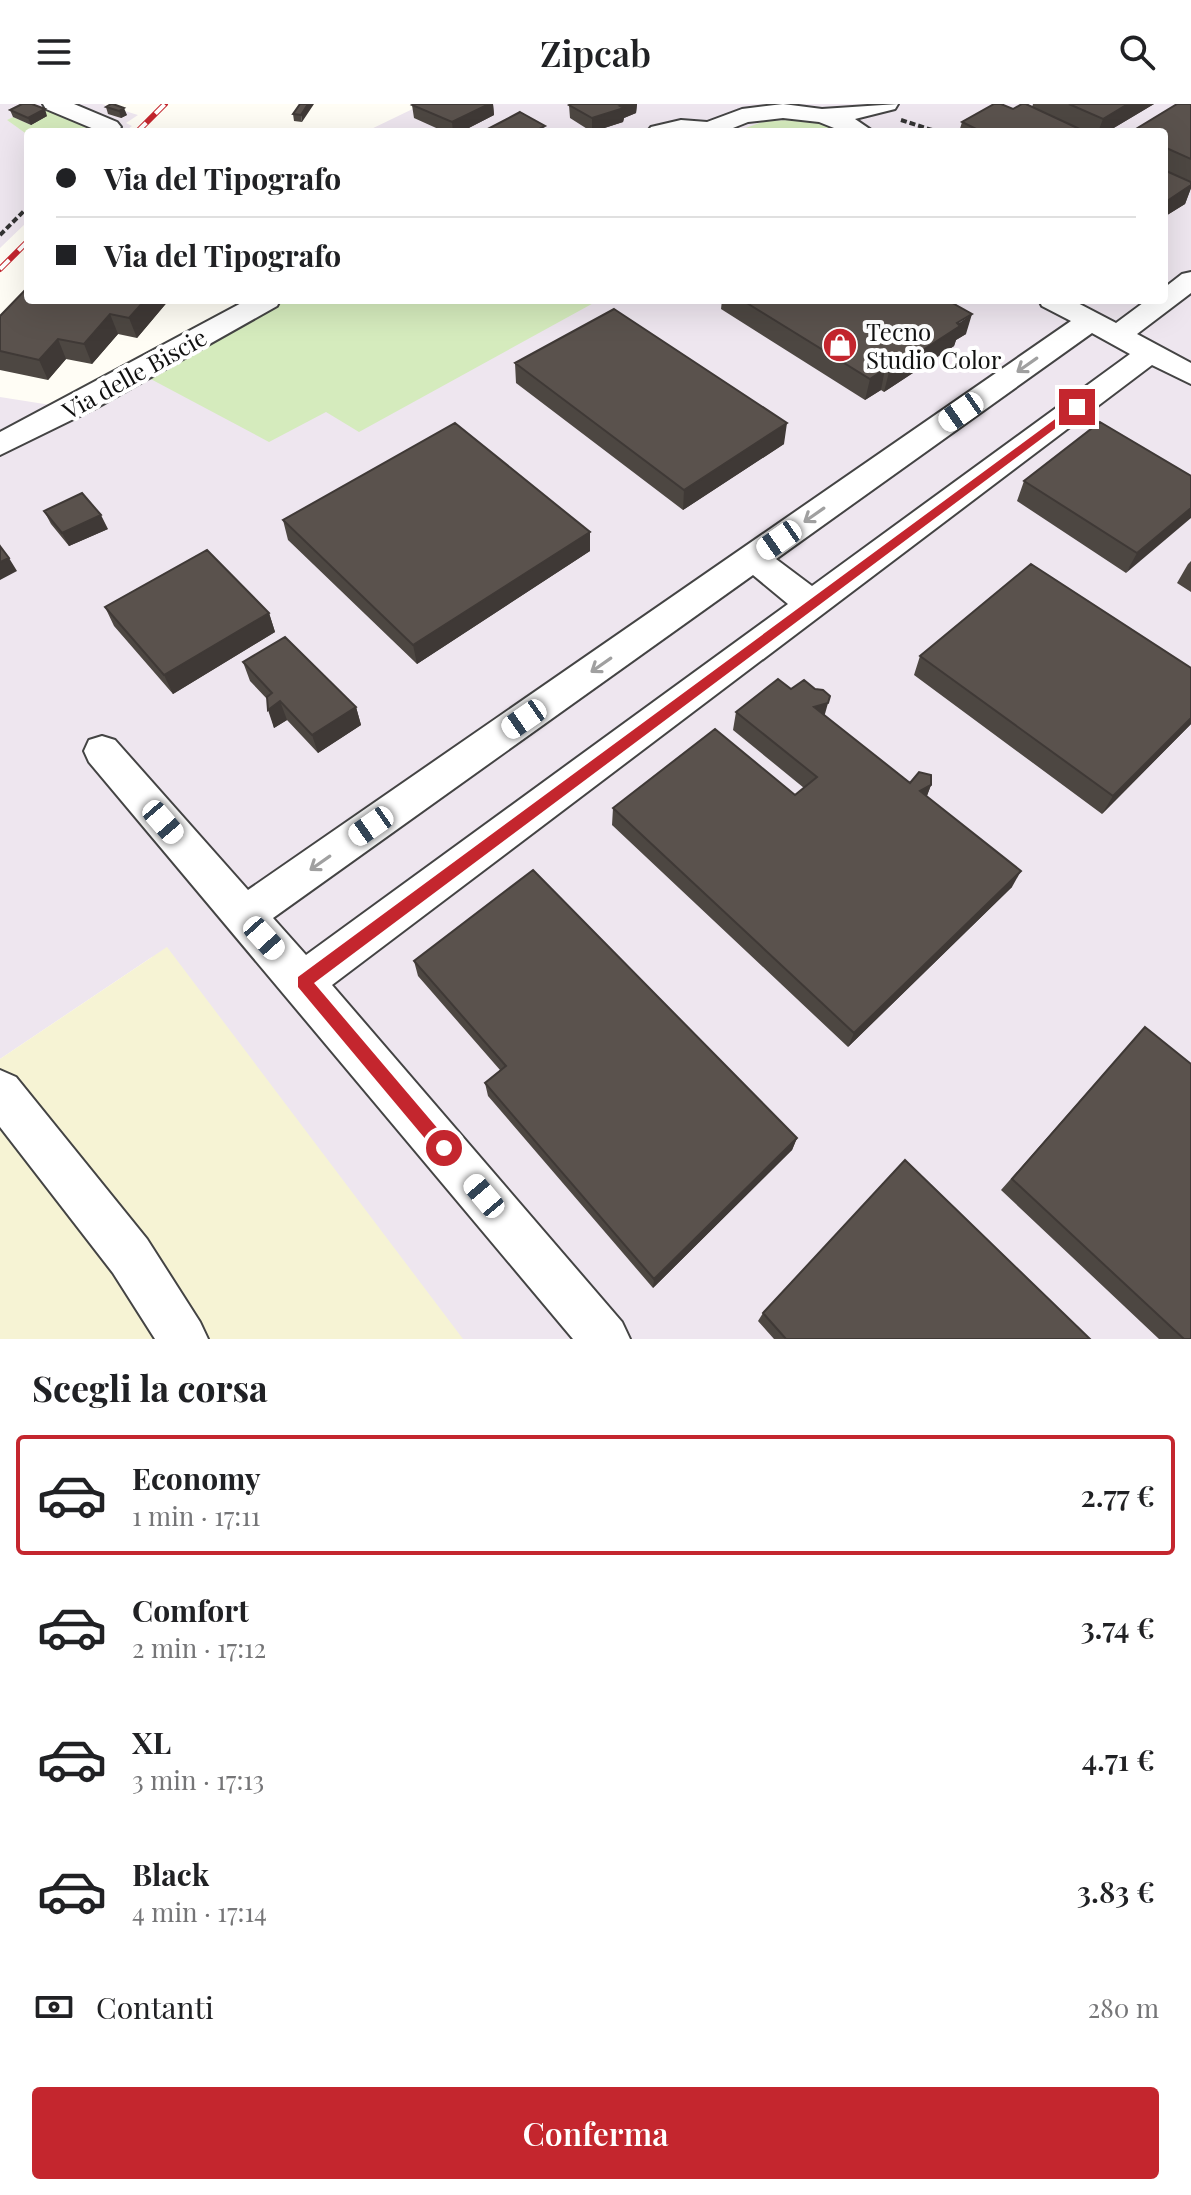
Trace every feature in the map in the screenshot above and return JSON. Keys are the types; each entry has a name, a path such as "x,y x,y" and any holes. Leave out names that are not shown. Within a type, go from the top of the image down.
{"street":[{"path":"54,104 109,127"},
{"path":"686,104 710,128"},
{"path":"677,128 710,128 755,112 788,111 821,115 896,109"},
{"path":"880,128 883,121 896,109"},
{"path":"821,115 852,128"},
{"path":"1168,293 1191,280"},
{"name":"Via delle Biscie","path":"0,445 98,395 260,304"},
{"path":"1059,304 1191,375"},
{"path":"244,916 753,558 1104,328 1148,304"},
{"path":"303,982 1150,353"},
{"path":"753,558 811,604"},
{"path":"102,751 303,982 605,1339"},
{"path":"0,1092 130,1256 183,1339"}],"path":[{"path":"896,109 929,128"},
{"path":"0,235 24,211"}],"shaded area":[{"path":"0,104 102,104 138,115 126,123 132,126 129,128 24,128 24,225 0,248"},
{"path":"423,104 1191,104 1191,1339 442,1339 152,957 0,1059 0,397 57,406 246,304 1168,304 1168,128 373,128"},
{"path":"167,947 463,1339 0,1339 0,1059"}],"green space":[{"path":"35,105 88,128 24,128 24,132 7,120 13,117 31,125 29,108"},
{"path":"791,120 832,128 746,128 765,121"},
{"path":"275,304 592,304 359,432 326,412 269,442 145,376"}],"building":[{"path":"22,104 45,109 28,118 10,110"},
{"path":"111,104 124,108 119,111 106,107"},
{"path":"300,104 308,104 301,115 293,114"},
{"path":"414,104 489,104 452,122"},
{"path":"571,104 626,104 620,106 624,108 592,118"},
{"path":"994,104 1013,109 1026,104 1077,128 974,128 962,122"},
{"path":"1069,104 1128,104 1103,119"},
{"path":"1177,104 1191,104 1191,159 1168,149 1168,128 1138,128"},
{"path":"520,112 545,126 541,128 490,128"},
{"path":"1168,172 1191,182 1168,200"},
{"path":"24,291 24,304 141,304 129,318 110,314 84,344 58,339 39,360 0,351 0,316"},
{"path":"748,304 954,304 972,314 957,323 960,326 889,372 885,369 870,379"},
{"path":"614,309 787,423 684,490 515,363"},
{"path":"1100,422 1191,476 1191,508 1137,553 1024,481"},
{"path":"455,423 590,532 413,645 283,520"},
{"path":"82,493 101,515 62,533 44,511"},
{"path":"0,546 9,558 0,562"},
{"path":"207,550 269,613 164,675 105,607"},
{"path":"1031,564 1191,668 1191,718 1113,796 920,656"},
{"path":"285,637 356,707 312,735 280,701 268,710 267,697 272,693 243,662"},
{"path":"778,679 791,689 804,680 815,689 823,690 830,696 828,703 814,707 910,783 919,772 931,775 931,785 920,791 1021,871 854,1033 613,808 715,729 795,795 817,777 736,712"},
{"path":"533,870 797,1138 654,1279 485,1083 506,1066 414,961"},
{"path":"1145,1027 1191,1064 1191,1339 1184,1339 1012,1179"},
{"path":"905,1160 1090,1339 786,1339 763,1313"}],"railway":[{"path":"141,128 165,104"},
{"path":"0,269 24,245"}],"place":[{"name":"Tecno Studio Color","path":"840,345"}],"route":[{"path":"444,1148 303,982 1077,407"}]}
